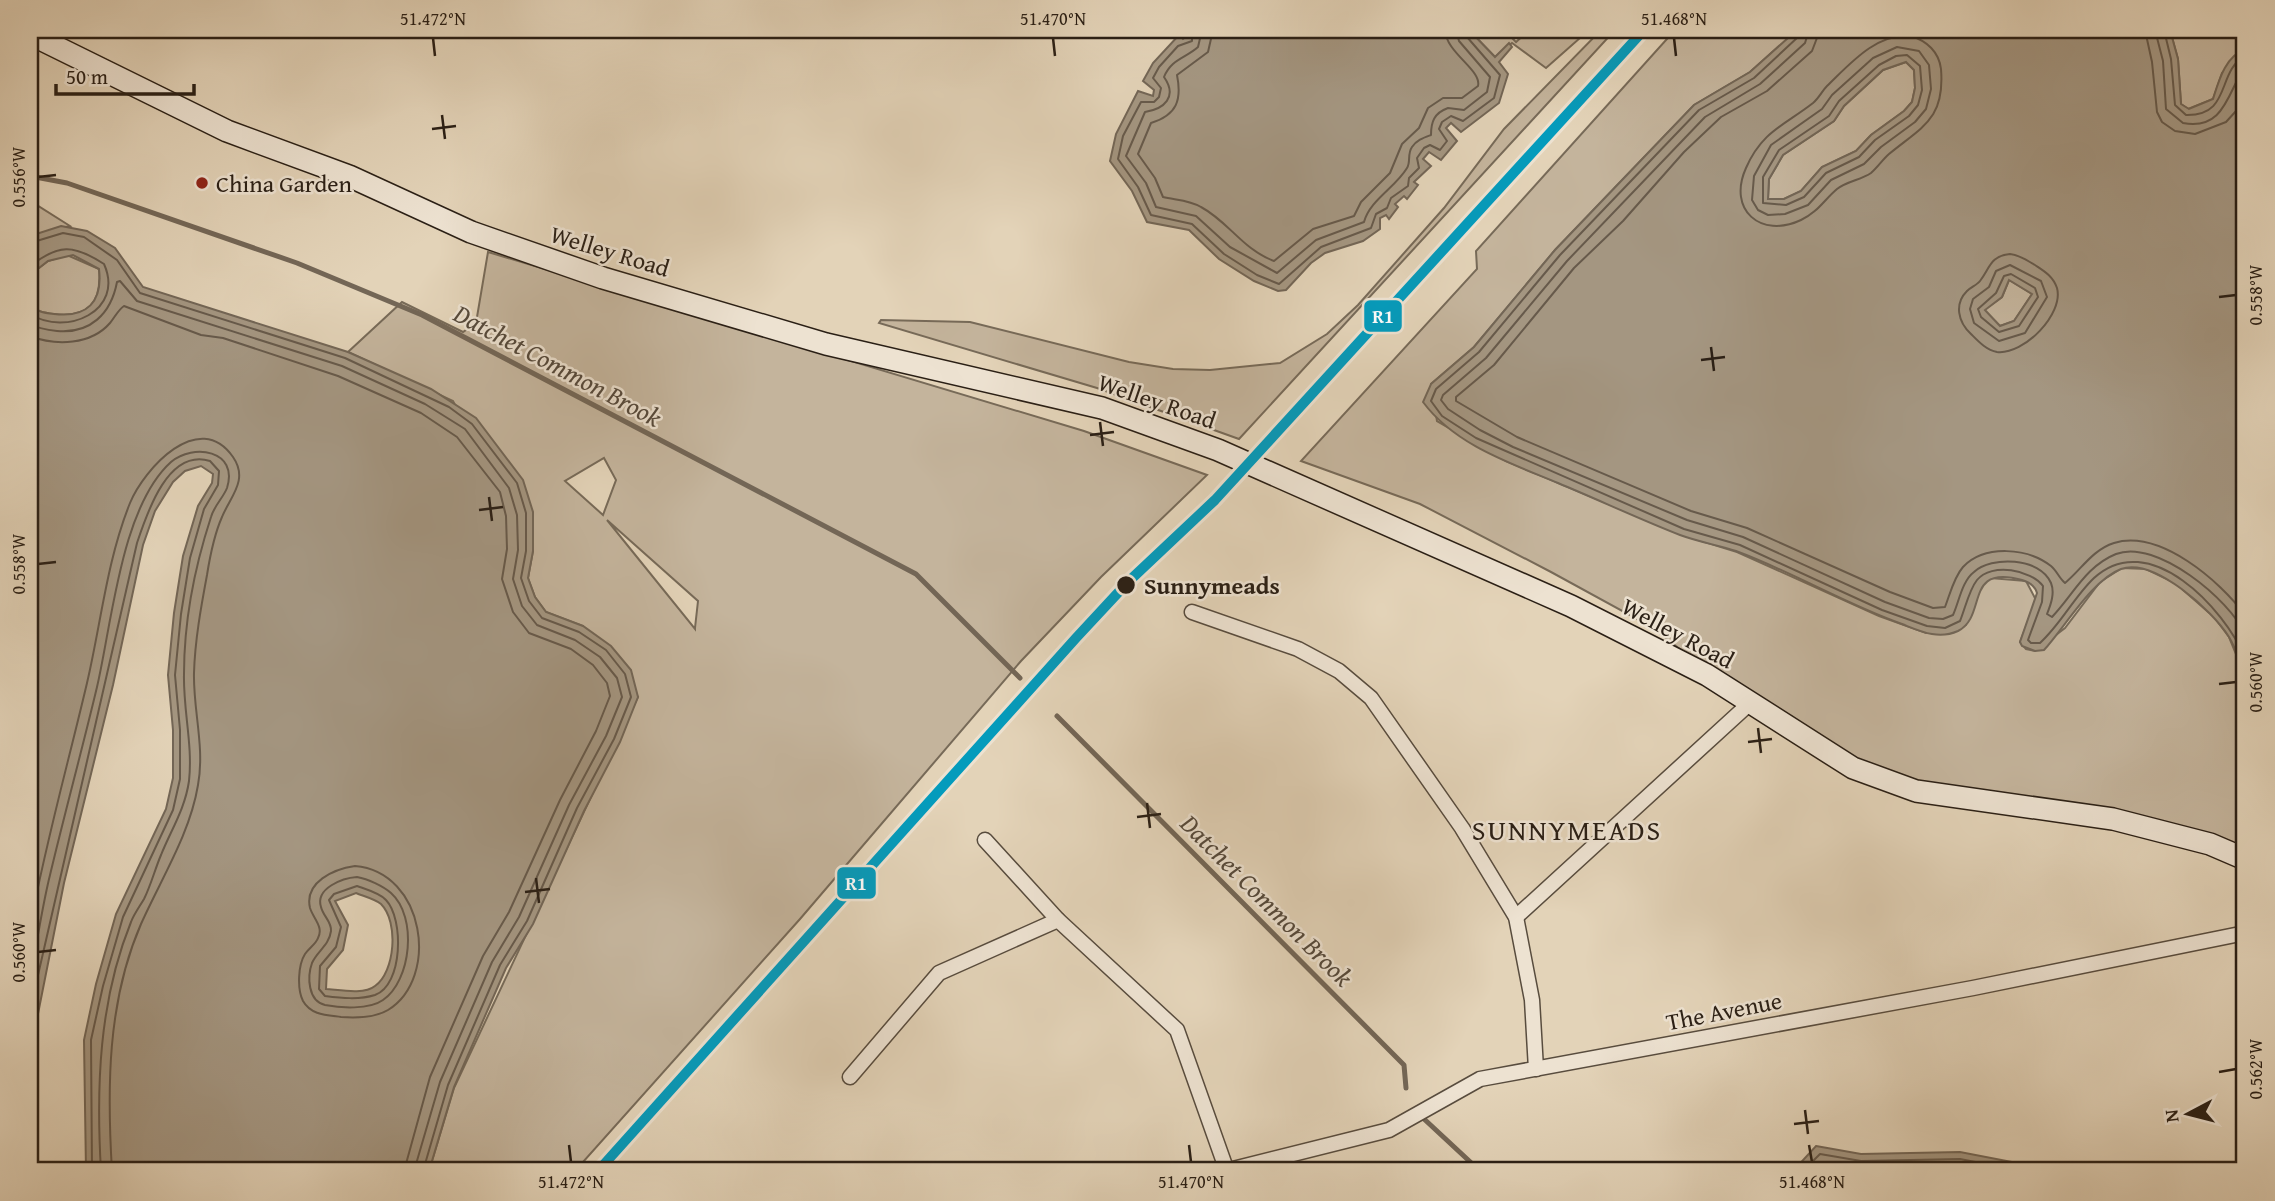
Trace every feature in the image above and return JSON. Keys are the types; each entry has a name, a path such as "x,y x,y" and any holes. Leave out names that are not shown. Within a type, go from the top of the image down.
{"main road":[{"name":"Welley Road","path":"30,34 227,131 349,176 471,232 603,278 827,344 1102,408 1218,450 1571,606 1707,676 1853,768 1916,791 2113,819 2210,844 2245,859"}],"street":[{"path":"1192,612 1298,649 1339,671 1371,698 1462,828 1516,917 1532,1000 1536,1069"},
{"path":"1516,917 1750,704"},
{"path":"985,840 1058,920 1177,1030 1226,1171"},
{"path":"850,1077 939,973 1058,920"},
{"name":"The Avenue","path":"1226,1171 1389,1130 1480,1079 1959,990 2245,933"}],"shaded area":[{"path":"1469,30 1521,30 1513,39 1516,42 1529,30 1589,30 1546,68 1512,43 1495,57"},
{"path":"1601,30 1615,30 1239,439 1097,388 879,323 881,320 970,322 1129,362 1173,369 1210,370 1280,363 1327,334 1358,305 1444,208 1504,129"},
{"path":"1675,30 1797,30 1750,72 1694,105 1555,250 1474,347 1431,384 1437,421 1506,461 1682,535 1737,552 1879,616 1926,633 1966,625 1982,585 1990,578 2026,581 2036,600 2020,642 2026,649 2035,651 2065,628 2100,582 2122,568 2146,569 2175,583 2214,617 2229,637 2245,676 2245,859 2209,844 1916,791 1750,703 1650,626 1551,572 1420,504 1301,461 1477,269 1476,251"},
{"path":"2170,30 2245,30 2245,49 2222,73 2213,99 2188,109 2181,104 2178,59"},
{"path":"1906,62 1914,70 1915,88 1912,102 1904,111 1871,135 1856,151 1822,167 1801,191 1784,199 1768,199 1769,179 1783,155 1834,121 1844,106 1883,70"},
{"path":"30,202 35,204 70,226 30,236"},
{"path":"488,252 1084,431 1207,475 1101,577 1021,661 800,919 575,1171 429,1171 454,1088 638,697 583,626 546,612 535,597 528,578 533,551 453,401 348,352 402,302 463,332 476,323","holes":["604,458 616,480 603,515 565,481","607,520 698,601 695,629"]},
{"path":"67,255 99,269 95,299 84,310 66,315 38,310 30,303 30,275 48,261"},
{"path":"2009,280 2032,294 2014,321 2000,326 1984,310 2002,297"}],"water":[{"path":"1184,30 1469,30 1495,57 1509,43 1512,47 1499,62 1508,74 1499,103 1461,132 1451,123 1446,128 1457,141 1441,160 1429,152 1423,159 1431,166 1414,182 1418,185 1407,199 1404,196 1395,204 1398,207 1389,219 1386,215 1380,218 1380,229 1363,241 1325,253 1311,263 1286,290 1278,291 1254,281 1219,259 1189,230 1147,222 1132,191 1110,161 1116,134 1138,91 1153,96 1154,90 1143,81 1153,63 1179,35 1183,39 1187,36"},
{"path":"1797,30 2170,30 2178,59 2181,104 2189,109 2213,99 2228,63 2245,49 2245,676 2236,651 2221,626 2181,589 2150,571 2134,567 2121,569 2110,575 2089,593 2044,650 2035,651 2022,646 2020,642 2036,591 2025,581 2004,577 1991,579 1984,585 1967,624 1958,631 1943,635 1929,634 1860,607 1757,559 1680,535 1503,460 1451,430 1423,402 1431,384 1474,347 1555,250 1694,105 1750,72","holes":["1906,62 1914,70 1915,88 1912,102 1904,111 1871,135 1856,151 1822,167 1801,191 1784,199 1768,199 1769,179 1783,155 1834,121 1844,106 1883,70","2009,280 2032,294 2014,321 2000,326 1985,310 2002,297"]},
{"path":"61,226 87,231 115,248 143,287 348,352 431,389 476,418 523,480 533,512 533,551 528,578 535,597 546,612 583,626 611,646 631,670 638,697 620,742 584,811 533,924 506,968 454,1087 429,1171 86,1171 84,1040 96,984 116,914 166,809 173,778 173,730 168,675 183,556 198,506 212,483 213,474 201,466 185,471 173,482 155,511 143,545 113,685 64,883 30,1054 30,303 44,312 66,315 76,313 84,310 95,299 100,281 99,269 73,255 48,261 30,275 30,236","holes":["356,893 378,902 387,912 392,934 387,970 382,979 370,989 326,989 327,969 343,950 348,925 335,901"]},
{"path":"1816,1146 1861,1154 1960,1152 2059,1171 1793,1171"}],"waterway":[{"name":"Datchet Common Brook","path":"30,176 67,183 297,263 422,315 916,574 1020,678"},
{"name":"Datchet Common Brook","path":"1057,716 1404,1065 1406,1088"},
{"name":"Datchet Common Brook","path":"1423,1118 1480,1171"}],"transit line":[{"name":"R1","path":"598,1171 1076,638 1128,582 1215,500 1644,30"}],"place":[{"name":"China Garden","path":"202,183"},
{"name":"Sunnymeads","path":"1126,585"}],"district":[{"name":"SUNNYMEADS","path":"1567,829"}]}
